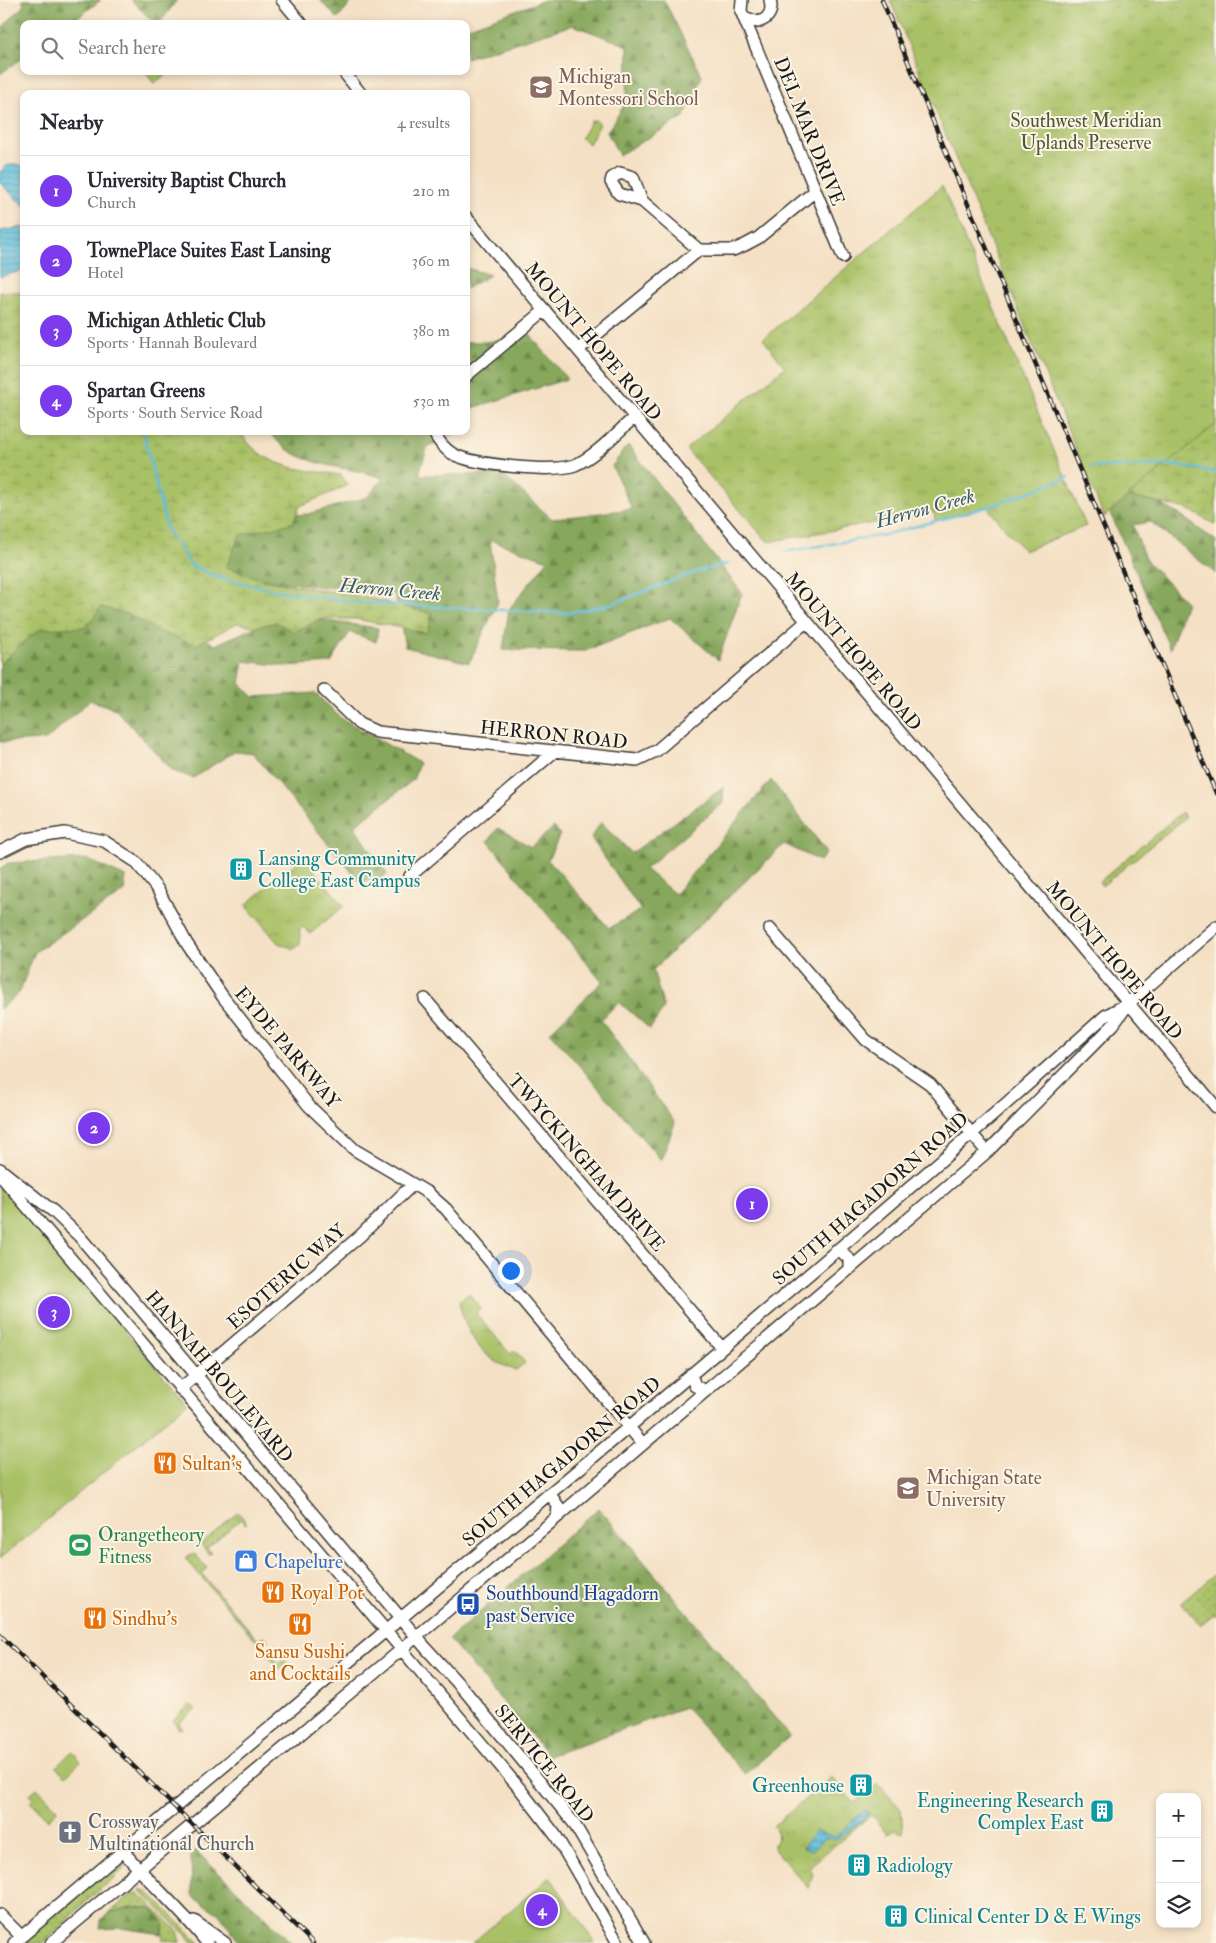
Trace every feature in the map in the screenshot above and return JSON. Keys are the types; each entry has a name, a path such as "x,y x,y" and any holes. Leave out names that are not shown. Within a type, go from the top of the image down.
{"street":[{"path":"282,0 299,20"},
{"name":"DEL MAR DRIVE","path":"742,0 741,11 746,18 843,257"},
{"path":"746,18 758,22 766,19 771,12 770,0"},
{"path":"345,75 359,90"},
{"path":"578,349 699,250 733,250 745,245 758,238 815,191"},
{"path":"642,201 699,250"},
{"name":"MOUNT HOPE ROAD","path":"470,222 1216,1107"},
{"path":"470,373 546,310"},
{"path":"436,435 449,451 473,462 534,468 565,467 587,458 635,417"},
{"name":"HERRON ROAD","path":"324,690 359,724 377,732 630,761 647,756 807,620"},
{"path":"410,876 555,751"},
{"name":"EYDE PARKWAY","path":"0,852 26,839 65,833 104,840 136,862 158,890 188,944 223,997 309,1106 356,1150 428,1193 446,1209 644,1444"},
{"name":"SOUTH HAGADORN ROAD","path":"18,1940 722,1348 972,1134 1104,1016 1129,1003 1216,927"},
{"path":"770,929 866,1040 930,1084 987,1152"},
{"name":"TWYCKINGHAM DRIVE","path":"425,999 722,1348"},
{"name":"SOUTH HAGADORN ROAD","path":"51,1943 401,1650 987,1152 1114,1025 1129,1003"},
{"name":"HANNAH BOULEVARD","path":"0,1168 80,1236 401,1618"},
{"name":"HANNAH BOULEVARD","path":"0,1175 401,1650 450,1704 556,1836 618,1943"},
{"name":"ESOTERIC WAY","path":"180,1389 360,1236 412,1184"},
{"path":"836,1250 843,1253 849,1259 849,1269"},
{"path":"691,1374 696,1386 706,1391"},
{"path":"550,1494 558,1506 557,1517"},
{"name":"SERVICE ROAD","path":"401,1618 466,1691 573,1822 644,1943"},
{"path":"124,1852 138,1870 188,1918 208,1943"},
{"path":"0,1915 18,1940"},
{"path":"188,1918 225,1943"}],"green space":[{"path":"22,0 101,0 74,20 20,20 20,60 0,74 0,30 24,5"},
{"path":"131,0 177,0 162,20 151,20"},
{"path":"320,0 353,0 338,19"},
{"path":"545,0 664,0 702,76 684,117 619,155 607,132 627,101 628,46 573,25 470,57 470,27"},
{"name":"Southwest Meridian Uplands Preserve","path":"890,0 1216,0 1216,424 1104,517"},
{"path":"148,75 166,75 154,84"},
{"path":"595,120 600,124 589,144 581,138 591,121"},
{"path":"942,186 1086,526 1024,551 987,507 935,521 934,512 768,542 686,449 785,367 763,339"},
{"path":"470,269 490,275 470,287"},
{"path":"1216,269 1216,525 1187,509 1111,493"},
{"path":"0,292 20,292 20,435 243,435 259,453 271,460 297,468 341,475 349,485 300,506 293,523 240,535 226,567 263,580 366,597 432,614 427,633 356,619 320,619 294,632 276,622 257,627 237,623 196,645 158,631 130,615 101,607 86,627 41,629 28,638 0,664"},
{"path":"530,335 567,379 470,409 470,342 485,342"},
{"path":"24,435 34,435 237,519 308,514 368,497 383,478 305,459 279,443 273,435 453,435 427,448 419,475 502,474 552,519 632,509 612,466 628,445 742,593 718,660 670,618 585,651 503,650 509,609 548,560 490,540 498,602 469,663 405,647 395,595 214,574 141,598 215,645 283,615 378,628 376,642 350,632 331,663 284,666 244,661 240,683 254,697 315,693 341,718 419,763 413,780 354,826 387,874 377,883 358,880 253,753 235,751 193,778 173,771 115,709 90,700 46,740 0,742 0,640"},
{"path":"1124,483 1180,515 1216,541 1216,574 1151,522 1133,525 1145,559 1186,602 1170,649 1105,501"},
{"path":"771,780 827,852 820,861 784,844 653,970 664,1008 650,1029 619,1002 601,1020 675,1123 661,1160 550,1032 602,982 488,841 498,828 531,847 554,827 560,834 548,860 609,928 641,910 591,838 601,822 632,853 724,787 723,803 645,869 675,894"},
{"path":"1182,812 1185,818 1102,886 1099,882"},
{"path":"303,857 344,906 310,934 303,927 299,930 301,936 300,945 294,949 278,943 246,905"},
{"path":"86,859 126,877 124,892 35,952 19,993 0,1009 0,869 8,863"},
{"path":"0,1184 187,1403 0,1559"},
{"path":"469,1293 481,1309 476,1313 510,1354 515,1350 525,1363 516,1370 504,1366 485,1353 471,1335 459,1301"},
{"path":"599,1508 790,1736 745,1774 685,1707 549,1756 449,1639"},
{"path":"238,1512 247,1523 245,1524 241,1519 207,1548 211,1553 209,1555 201,1544"},
{"path":"191,1554 196,1555 207,1568 202,1574 258,1640 264,1636 268,1639 263,1645 278,1663 284,1659 287,1662 280,1669 185,1558"},
{"path":"1216,1573 1216,1616 1214,1614 1200,1625 1181,1603"},
{"path":"190,1705 196,1709 179,1723 183,1729 178,1728 173,1720"},
{"path":"72,1751 81,1761 66,1776 56,1767"},
{"path":"832,1777 854,1803 878,1784 901,1809 903,1833 895,1830 887,1834 871,1815 809,1867 813,1873 809,1889 772,1846 777,1842 778,1837 777,1831 773,1826"},
{"path":"37,1788 58,1809 48,1820 30,1802 34,1798 30,1794"},
{"path":"195,1850 292,1943 239,1942 219,1914 196,1899 192,1894 191,1856"},
{"path":"123,1862 127,1866 81,1906 60,1929 43,1943 23,1943 104,1873"},
{"path":"550,1877 595,1943 472,1943"},
{"path":"139,1889 148,1892 200,1943 194,1943"},
{"path":"133,1893 138,1893 178,1931 181,1943 163,1940 164,1923 152,1908 131,1907 109,1913"},
{"path":"131,1907 152,1908 164,1923 162,1934 121,1928 100,1929 100,1921 109,1913"}],"water":[{"path":"20,165 20,202 0,183 0,172 6,166"},
{"path":"20,228 20,271 0,277 0,231"},
{"path":"864,1810 869,1812 865,1818 835,1840 825,1838 811,1851 803,1848 815,1831 835,1837"}],"waterway":[{"name":"Herron Creek","path":"144,435 167,530 191,565 216,577 280,591 359,603 567,613 611,604 698,571 727,564"},
{"name":"Herron Creek","path":"1091,467 1173,465 1216,472"},
{"name":"Herron Creek","path":"784,552 884,535 994,505 1069,477"}],"railway":[{"path":"882,0 1216,793"},
{"path":"0,1635 313,1943"}],"place":[{"name":"Michigan Montessori School","path":"541,87"},
{"name":"Lansing Community College East Campus","path":"241,869"},
{"name":"TownePlace Suites East Lansing","path":"94,1128"},
{"name":"University Baptist Church","path":"752,1204"},
{"name":"Michigan Athletic Club","path":"54,1312"},
{"name":"Sultan's","path":"165,1463"},
{"name":"Michigan State University","path":"908,1488"},
{"name":"Orangetheory Fitness","path":"80,1545"},
{"name":"Chapelure","path":"246,1561"},
{"name":"Royal Pot","path":"273,1592"},
{"name":"Southbound Hagadorn past Service","path":"468,1604"},
{"name":"Sindhu's","path":"95,1618"},
{"name":"Sansu Sushi and Cocktails","path":"300,1624"},
{"name":"Greenhouse","path":"861,1785"},
{"name":"Engineering Research Complex East","path":"1102,1811"},
{"name":"Crossway Multinational Church","path":"70,1832"},
{"name":"Radiology","path":"859,1865"},
{"name":"Spartan Greens","path":"542,1910"},
{"name":"Clinical Center D & E Wings","path":"896,1916"}]}
